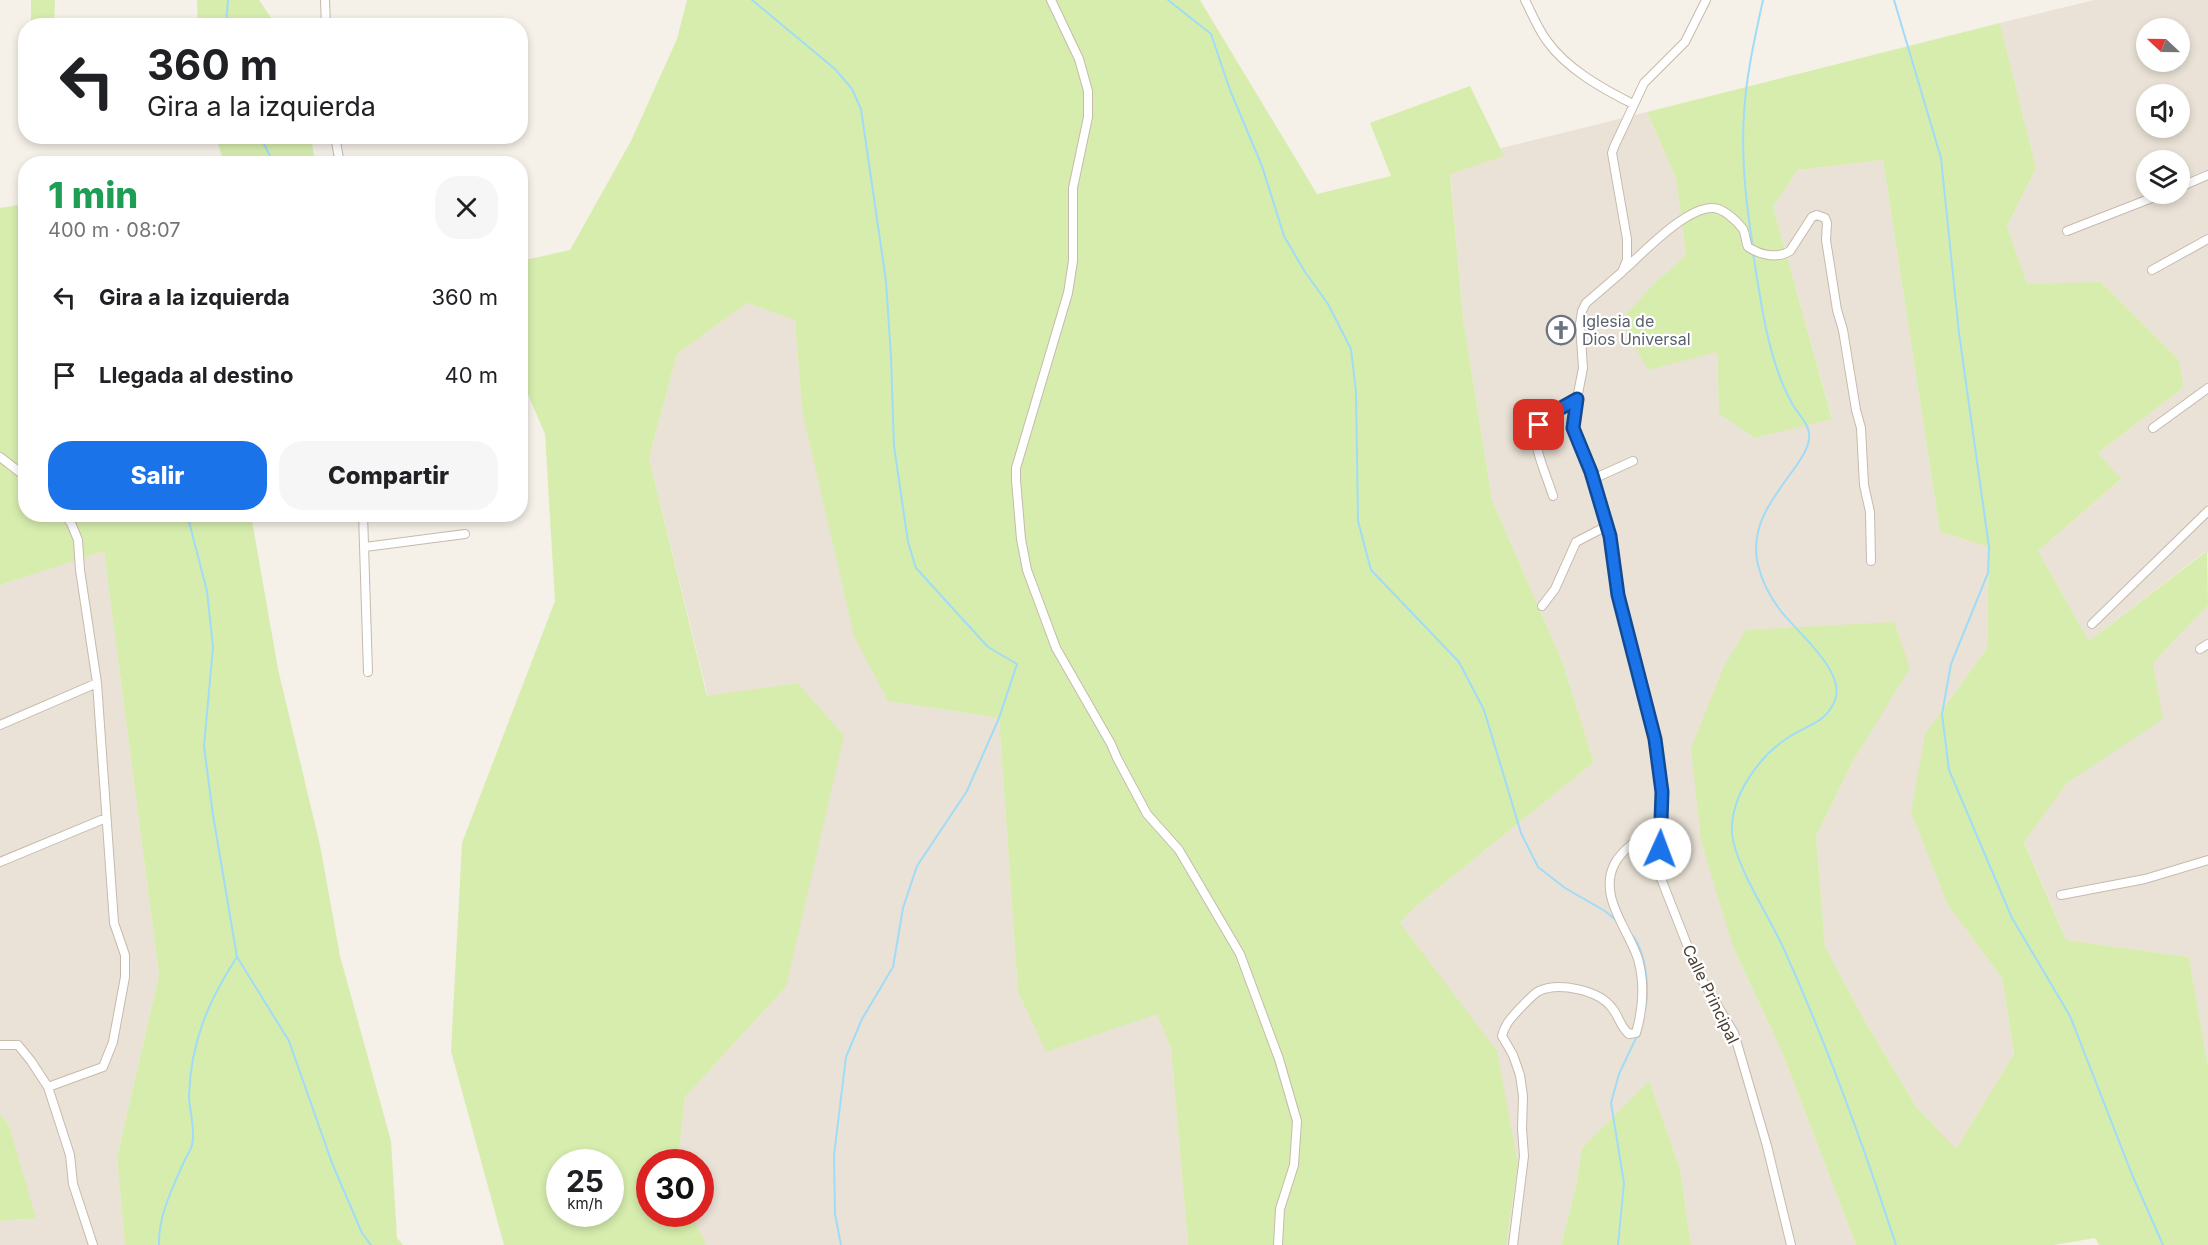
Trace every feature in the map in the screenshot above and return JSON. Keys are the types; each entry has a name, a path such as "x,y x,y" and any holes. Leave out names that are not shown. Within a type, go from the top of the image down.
{"street":[{"path":"325,0 326,18"},
{"path":"1051,0 1079,59 1088,91 1088,104 1073,188 1073,261 1068,293 1016,468 1021,539 1027,570 1056,648 1111,744 1147,814 1179,850 1240,954 1279,1059 1297,1121 1294,1165 1280,1209 1278,1245"},
{"path":"1525,0 1547,41 1560,55 1593,82 1633,104"},
{"path":"1622,272 1628,251 1612,153 1633,104 1649,76 1685,42 1707,0"},
{"path":"2190,183 2208,175"},
{"path":"2067,231 2136,204"},
{"name":"Calle Principal","path":"1791,1245 1767,1146 1734,1033 1699,975 1660,876 1662,792 1655,739 1618,595 1607,526 1593,479 1573,428 1583,368 1580,324 1582,310 1586,303 1676,224 1702,209 1716,208 1723,211 1743,230 1748,247 1762,254 1775,256 1790,251 1812,217 1817,214 1826,218 1826,240 1837,310 1843,330 1861,428 1864,485 1870,512 1871,561"},
{"path":"2152,270 2208,239"},
{"path":"2153,428 2208,388"},
{"path":"1553,496 1537,447 1536,433 1545,417 1577,399"},
{"path":"0,457 18,471"},
{"path":"1593,479 1633,461"},
{"path":"2092,624 2208,511"},
{"path":"48,1087 104,1066 113,1042 118,1002 125,977 125,955 114,923 97,683 80,570 78,540 70,522"},
{"path":"363,522 368,672"},
{"path":"1542,606 1555,589 1576,542 1607,526"},
{"path":"365,547 465,534"},
{"path":"2200,649 2208,644"},
{"path":"0,725 97,683"},
{"path":"0,862 106,818"},
{"path":"1513,1245 1524,1156 1523,1096 1520,1075 1513,1055 1502,1036 1508,1022 1538,991 1559,987 1576,988 1599,997 1612,1008 1616,1019 1625,1031 1629,1034 1636,1033 1643,1004 1638,960 1613,909 1610,880 1615,863 1638,839 1661,823"},
{"path":"2061,895 2145,879 2208,860"},
{"path":"0,1045 18,1045 48,1087 70,1155 73,1185 93,1245"}],"shaded area":[{"path":"2094,0 2208,0 2208,553 2206,551 2089,641 2038,551 2120,480 2098,453 2184,387 2179,360 2101,282 2027,285 2007,226 2036,168 2000,23"},
{"path":"1647,112 1676,178 1686,255 1655,283 1717,352 1719,414 1755,438 1832,418 1773,206 1798,170 1883,160 1940,532 1989,547 1987,648 1925,734 1948,905 2002,978 2014,1054 1956,1150 1917,1108 1865,1021 1825,947 1816,836 1854,759 1733,947 1782,1052 1856,1245 1691,1245 1680,1169 1649,1082 1582,1148 1576,1186 1561,1245 1506,1245 1518,1164 1400,923 1416,906 1594,762 1562,661 1492,500 1463,318 1449,161"},
{"path":"747,303 795,319 802,410 889,701 999,718 1018,992 1046,1051 1157,1013 1171,1048 1188,1245 706,1245 698,1227 714,1227 714,1149 679,1149 685,1097 786,987 798,683 708,697 649,458 677,354"},
{"path":"104,550 159,975 117,1157 125,1245 0,1245 0,1221 35,1218 9,1125 0,1114 0,585"},
{"path":"2208,605 2208,1067 2189,957 2066,940 2024,841 2067,783 2162,719 2153,663"}],"green space":[{"path":"31,0 55,0 54,18 31,18"},
{"path":"197,0 259,0 271,18 198,18"},
{"path":"687,0 1200,0 1317,194 1391,176 1370,123 1470,86 1504,156 1450,174 1463,318 1492,500 1562,661 1594,762 1416,906 1400,923 1497,1051 1518,1164 1506,1245 1188,1245 1171,1048 1157,1014 1046,1052 1018,992 999,718 888,701 854,636 802,410 795,320 747,303 677,354 649,458 707,696 798,683 844,736 786,987 685,1097 679,1149 636,1149 636,1227 698,1227 706,1245 504,1245 451,1051 462,843 555,601 545,434 528,394 528,259 570,250 631,141 677,39"},
{"path":"2000,23 2036,168 2007,226 2027,284 2101,282 2179,360 2184,387 2098,453 2121,479 2038,551 2089,641 2207,551 2208,605 2153,663 2163,719 2067,783 2024,842 2066,940 2189,957 2208,1067 2208,1245 2099,1245 2095,1238 2054,1245 1856,1245 1782,1052 1733,947 1701,841 1691,748 1724,666 1746,630 1894,622 1910,668 1854,759 1816,836 1825,947 1865,1021 1917,1108 1956,1149 2014,1054 2002,978 1948,905 1911,812 1925,734 1987,648 1989,547 1940,532 1883,160 1798,170 1773,206 1832,419 1755,438 1719,414 1717,352 1648,370 1620,321 1655,283 1686,255 1676,178 1647,112"},
{"path":"218,144 312,144 314,156 222,156"},
{"path":"18,205 18,522 252,522 278,669 320,845 340,956 391,1141 397,1238 403,1245 125,1245 117,1157 159,975 104,551 0,585 0,208"},
{"path":"1649,1081 1680,1169 1691,1245 1561,1245 1576,1186 1582,1148"},
{"path":"0,1114 9,1125 36,1218 0,1221"}],"waterway":[{"path":"227,18 228,0"},
{"path":"752,0 835,69 852,89 861,109 886,281 894,446 908,542 916,568 988,647 1017,664 999,718 967,791 917,866 903,908 893,967 862,1019 846,1057 834,1155 835,1214 841,1245"},
{"path":"1168,0 1211,34 1230,90 1262,166 1284,236 1305,272 1328,304 1351,349 1356,392 1358,521 1371,570 1459,662 1484,710 1521,833 1538,867 1565,888 1605,911 1617,921"},
{"path":"1753,247 1745,180 1743,130 1749,71 1763,0"},
{"path":"1894,0 1941,158 1959,333 1989,547 1988,573 1951,664 1942,714 1949,770 2012,918 2070,1016 2133,1177 2163,1245"},
{"path":"264,144 270,156"},
{"path":"1753,253 1772,353 1783,385 1809,434 1803,455 1771,502 1760,525 1756,551 1758,565 1764,583 1776,605 1826,663 1836,686 1836,697 1822,718 1786,739 1756,768 1741,792 1733,819 1732,833 1740,862 1781,942 1832,1063 1896,1245"},
{"path":"189,522 207,591 213,647 204,746 237,957 289,1041 332,1163 362,1233 371,1245"},
{"path":"1628,931 1643,957 1647,979 1645,1010"},
{"path":"159,1245 166,1205 192,1145 189,1095 197,1040 210,1006 237,957"},
{"path":"1618,1245 1624,1183 1611,1103 1619,1074 1637,1036"}],"place":[{"name":"Iglesia de Dios Universal","path":"1561,330"}],"route":[{"path":"1539,425 1545,417 1564,404 1577,399 1573,428 1591,472 1610,536 1618,595 1655,739 1662,792 1660,849"}]}
